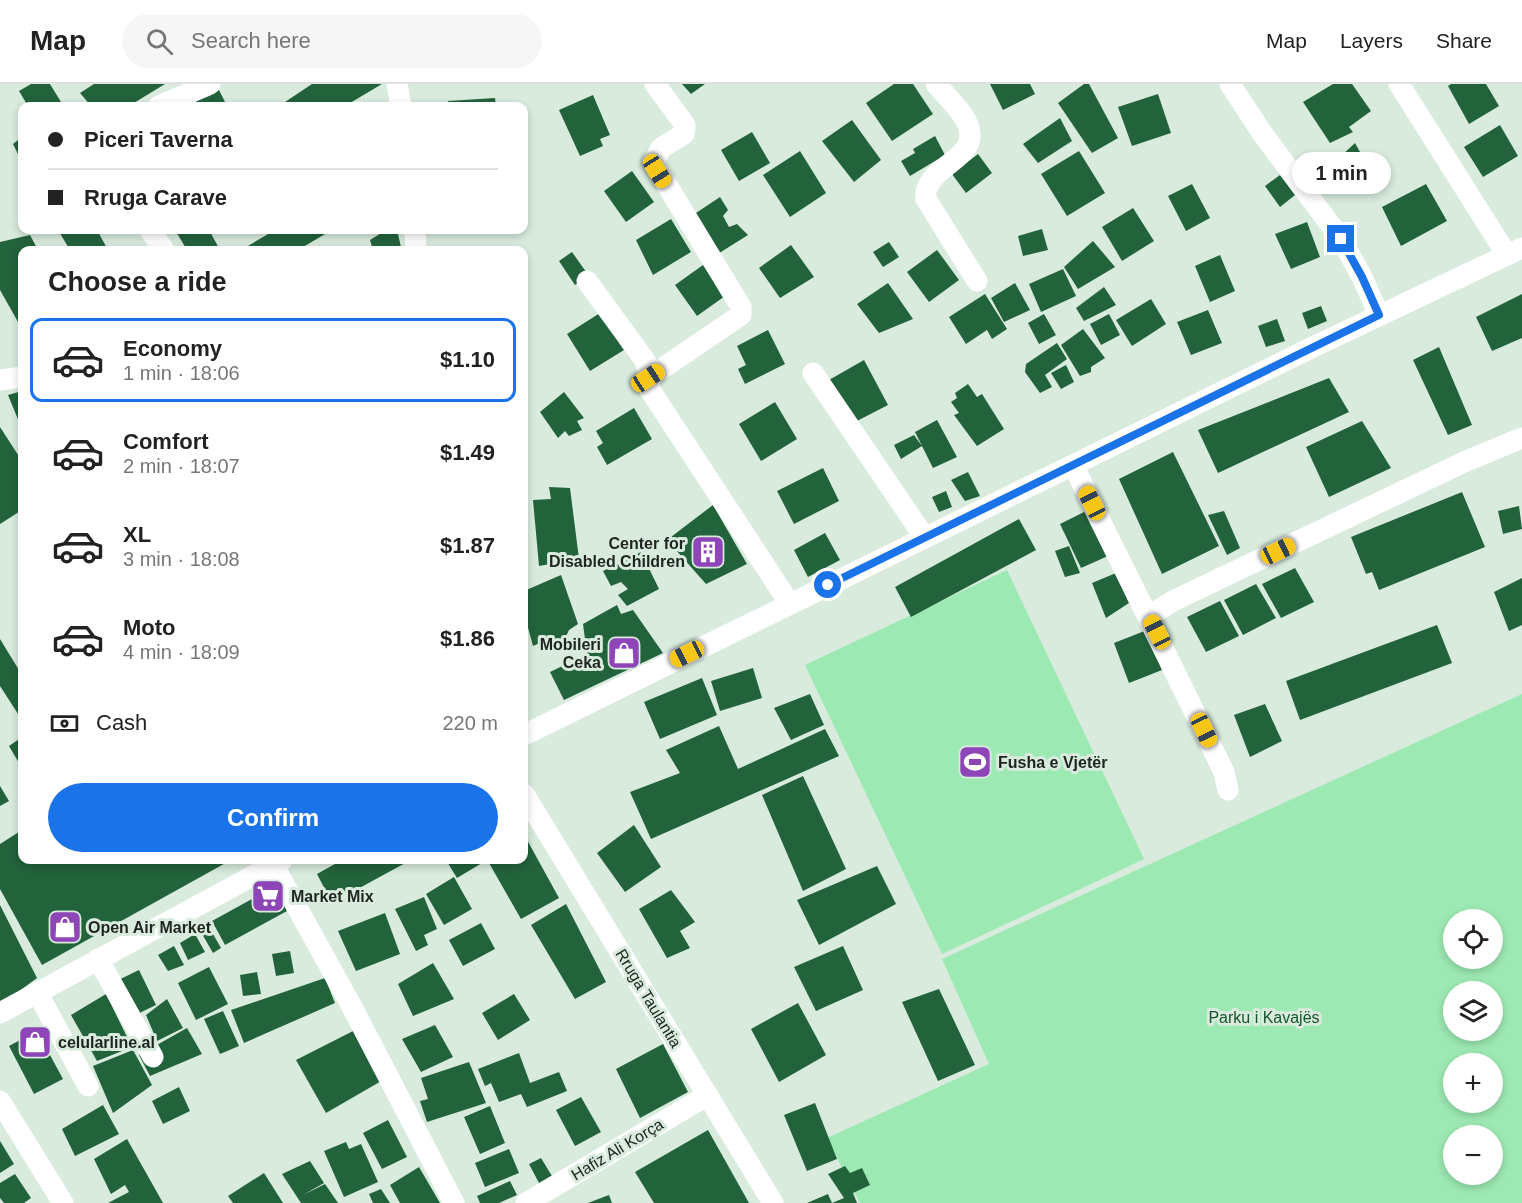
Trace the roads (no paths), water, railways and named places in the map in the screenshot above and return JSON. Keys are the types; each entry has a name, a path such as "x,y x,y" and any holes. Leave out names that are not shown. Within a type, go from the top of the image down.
{"street":[{"path":"168,102 210,84"},
{"path":"397,84 400,102"},
{"path":"648,378 741,315 741,307 653,162 661,148 684,134 685,125 655,84"},
{"path":"936,84 967,122 972,136 966,149 930,181 925,189 926,199 977,282"},
{"path":"1230,84 1262,133 1341,239 1379,315"},
{"path":"528,733 1514,251 1399,84"},
{"path":"586,281 646,362 650,390 790,604"},
{"path":"813,373 925,538"},
{"path":"0,380 18,378"},
{"path":"1149,616 1173,601 1464,462 1522,438"},
{"path":"1073,465 1224,772 1228,790"},
{"name":"Rruga Taulantia","path":"528,801 773,1203"},
{"path":"0,1013 273,864"},
{"path":"278,864 454,1203"},
{"path":"98,959 153,1057"},
{"path":"37,992 88,1086"},
{"name":"Hafiz Ali Korça","path":"526,1203 708,1095"},
{"path":"0,1101 63,1203"}],"place":[{"name":"Center for Disabled Children","path":"708,552"},
{"name":"Mobileri Ceka","path":"624,653"},
{"name":"Fusha e Vjetër","path":"975,762"},
{"name":"Market Mix","path":"268,896"},
{"name":"Open Air Market","path":"65,927"},
{"name":"celularline.al","path":"35,1042"}],"park label":[{"name":"Parku i Kavajës","path":"1264,1017"}]}
